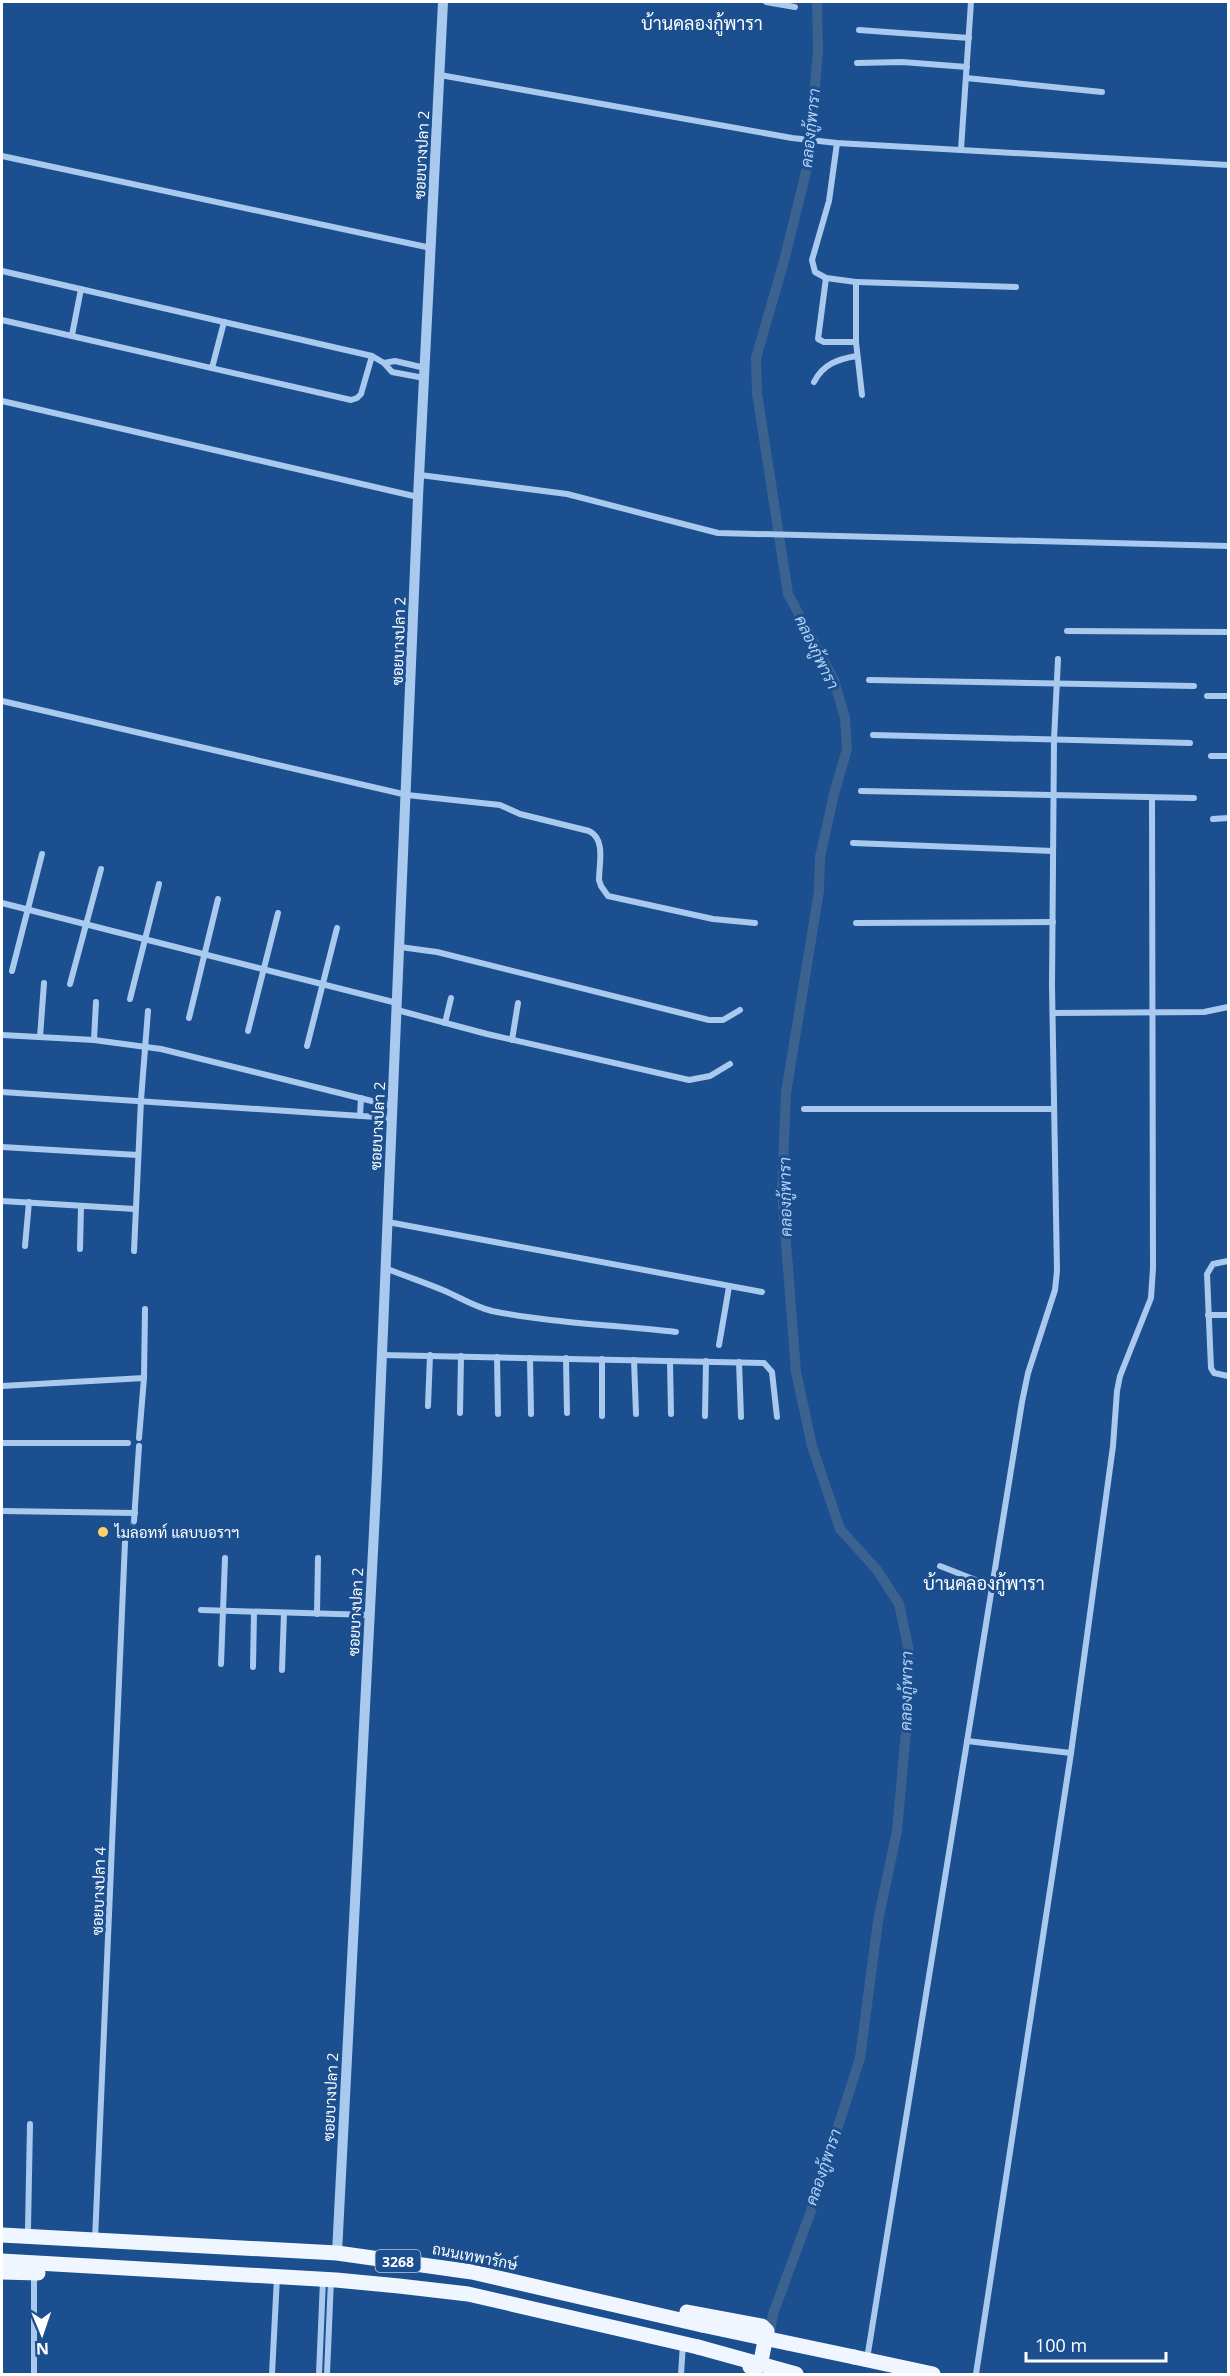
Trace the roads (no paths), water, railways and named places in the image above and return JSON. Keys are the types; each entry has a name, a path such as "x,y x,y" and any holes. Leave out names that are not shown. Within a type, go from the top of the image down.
{"main road":[{"path":"2,2225 92,2241"},
{"name":"ถนนเทพารักษ์","path":"2,2235 337,2253 472,2272 702,2325 933,2374"},
{"name":"3268","path":"2,2261 327,2279 468,2294 689,2345 796,2374"},
{"path":"2,2272 98,2267"},
{"path":"678,2319 679,2313 685,2311 762,2326 766,2331 761,2361 756,2368 695,2353 689,2350 689,2345"}],"street":[{"name":"ซอยบางปลา 2","path":"337,2253 370,1615 418,497 443,2"},
{"path":"766,2 795,7"},
{"path":"961,149 971,2"},
{"path":"859,30 969,38"},
{"path":"857,63 902,62 967,67"},
{"path":"440,75 792,138 1228,165"},
{"path":"966,78 1102,92"},
{"path":"837,142 829,201 812,260 815,272 826,278 856,282 1016,287"},
{"path":"2,156 431,248"},
{"path":"2,271 372,356 384,363 392,372 425,373"},
{"path":"826,278 818,339 824,342 856,342"},
{"path":"856,282 856,342 862,394"},
{"path":"72,335 81,290"},
{"path":"2,320 351,400 361,394 372,356"},
{"path":"212,368 224,322"},
{"path":"814,382 819,372 832,362 857,356"},
{"path":"384,363 395,361 425,373"},
{"path":"2,401 418,497"},
{"path":"420,475 567,494 718,533 1228,546"},
{"path":"1067,631 1228,632"},
{"path":"860,2359 1028,1373 1056,1279 1053,851 1054,740 1058,659"},
{"path":"869,680 1194,686"},
{"path":"1207,696 1228,696"},
{"path":"2,701 407,795 500,805 520,814 589,831 594,833 599,841 599,880 600,886 608,896 712,918 755,923"},
{"path":"873,735 1190,743"},
{"path":"1210,756 1228,756"},
{"path":"861,791 1194,798"},
{"path":"976,2374 1071,1753 1113,1446 1117,1391 1120,1376 1151,1298 1153,1268 1152,798"},
{"path":"1213,819 1228,818"},
{"path":"853,843 1053,851"},
{"path":"12,971 42,854"},
{"path":"70,984 101,869"},
{"path":"130,999 159,884"},
{"path":"189,1018 218,899"},
{"path":"2,903 322,984 445,1023 689,1080 710,1076 730,1064"},
{"path":"248,1031 278,913"},
{"path":"856,923 1053,922"},
{"path":"307,1046 337,928"},
{"path":"400,946 441,953 709,1020 723,1020 740,1010"},
{"path":"40,1036 44,983"},
{"path":"445,1023 451,998"},
{"path":"94,1040 96,1002"},
{"path":"512,1040 518,1003"},
{"path":"1054,1013 1204,1012 1228,1007"},
{"path":"134,1251 141,1100 148,1011"},
{"path":"2,1035 94,1040 146,1047 392,1106"},
{"path":"2,1092 392,1118"},
{"path":"360,1116 361,1098"},
{"path":"804,1109 1054,1109"},
{"path":"2,1147 138,1155"},
{"path":"2,1201 135,1209"},
{"path":"25,1246 28,1202"},
{"path":"80,1249 81,1206"},
{"path":"388,1222 762,1292"},
{"path":"1228,1260 1219,1261 1210,1267 1207,1274 1211,1368 1214,1373 1228,1376"},
{"path":"385,1268 491,1311 574,1323 676,1332"},
{"path":"718,1345 729,1287"},
{"path":"139,1438 144,1378 145,1309"},
{"path":"1208,1315 1228,1315"},
{"path":"382,1355 764,1363 769,1366 773,1378 777,1417"},
{"path":"428,1406 429,1355"},
{"path":"460,1413 461,1356"},
{"path":"497,1357 498,1414"},
{"path":"530,1358 531,1414"},
{"path":"566,1358 567,1413"},
{"path":"602,1359 602,1416"},
{"path":"634,1360 636,1414"},
{"path":"670,1360 671,1414"},
{"path":"705,1416 706,1361"},
{"path":"739,1362 741,1417"},
{"path":"2,1386 144,1378"},
{"path":"2,1443 128,1443"},
{"path":"134,1521 139,1446"},
{"path":"2,1511 135,1513"},
{"name":"ซอยบางปลา 4","path":"92,2241 126,1542"},
{"path":"221,1664 225,1557"},
{"path":"317,1614 318,1558"},
{"path":"940,1566 991,1586"},
{"path":"201,1610 370,1615"},
{"path":"253,1667 254,1612"},
{"path":"282,1670 284,1612"},
{"path":"967,1741 1071,1753"},
{"path":"28,2228 30,2124"},
{"path":"34,2272 34,2374"},
{"path":"272,2374 277,2277"},
{"path":"319,2374 327,2279"},
{"path":"327,2279 327,2374"},
{"path":"681,2374 689,2345"}],"waterway":[{"name":"คลองกู้พารา","path":"769,2339 773,2314 811,2211 860,2058 878,1921 897,1831 907,1720 909,1651 899,1604 877,1570 840,1529 812,1446 796,1372 782,1191 786,1093 819,891 820,857 847,749 845,718 834,680 788,594 757,393 756,358 784,261 808,164 818,51 817,2"}],"tunnel":[{"path":"125,1542 134,1521"}],"place":[{"name":"ไมลอทท์ แลบบอราฯ","path":"103,1532"}],"district":[{"name":"บ้านคลองกู้พารา","path":"702,23"},
{"name":"บ้านคลองกู้พารา","path":"984,1583"}]}
